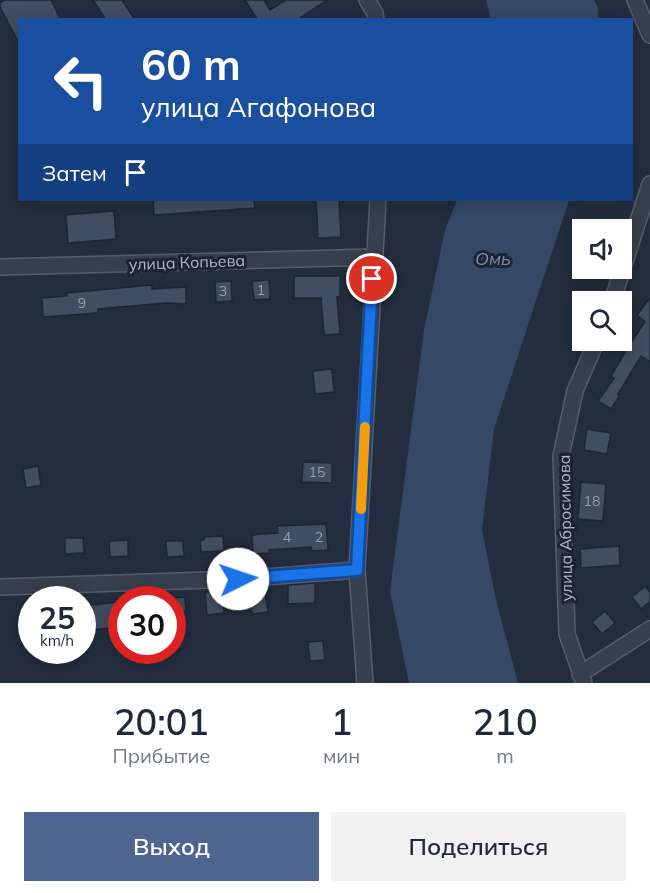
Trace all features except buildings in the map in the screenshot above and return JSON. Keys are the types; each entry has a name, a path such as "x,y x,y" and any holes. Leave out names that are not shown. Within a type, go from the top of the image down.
{"street":[{"path":"367,0 376,18"},
{"path":"635,0 650,35"},
{"path":"616,291 650,184"},
{"path":"365,683 357,570 378,201"},
{"name":"улица Копьева","path":"0,267 374,257"},
{"name":"улица Абросимова","path":"582,679 567,634 561,456 575,391 592,351"},
{"path":"0,587 238,579 357,570"},
{"path":"582,679 650,628"}],"water":[{"path":"486,0 594,0 598,8 598,18 491,18"},
{"name":"Омь","path":"457,201 569,201 494,429 482,530 496,600 518,683 409,683 390,591 424,330 445,230"}],"slow traffic":[{"path":"361,509 365,427"}],"route":[{"path":"238,579 357,570 372,279"}]}
